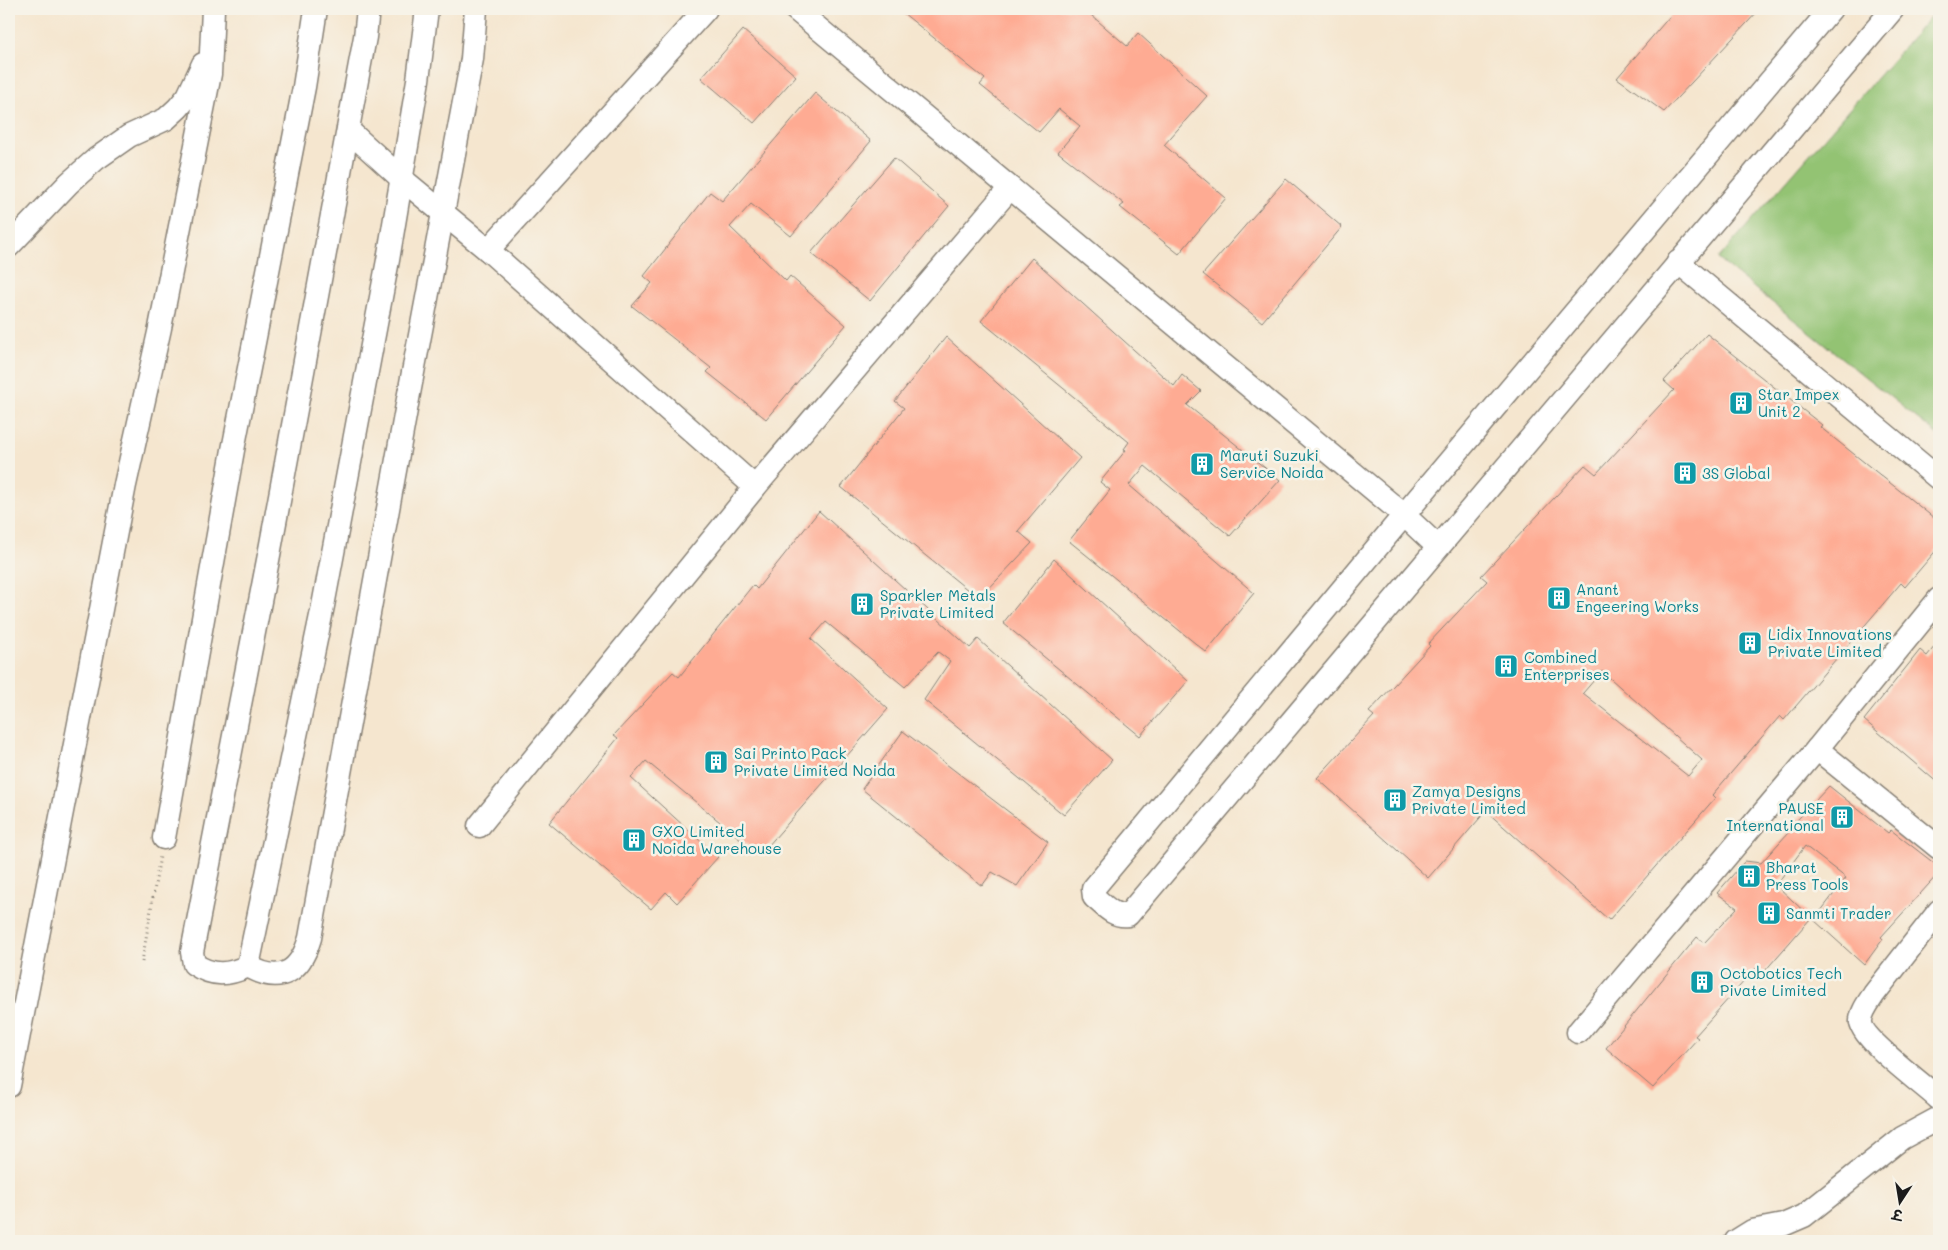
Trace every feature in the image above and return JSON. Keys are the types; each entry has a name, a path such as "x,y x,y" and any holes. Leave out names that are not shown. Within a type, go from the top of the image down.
{"street":[{"path":"9,1086 125,485 160,328 210,74 213,9"},
{"path":"164,838 233,450 304,86 316,9"},
{"path":"248,966 232,973 204,971 194,964 192,952 271,545 365,37 368,9"},
{"path":"248,966 323,606 402,179 427,9"},
{"path":"248,966 261,973 275,975 288,972 298,964 305,954 310,938 472,60 476,9"},
{"path":"488,250 706,9"},
{"path":"795,9 1404,516 1438,547"},
{"path":"1831,9 1093,889 1094,897 1119,916 1128,915 1893,9"},
{"path":"9,246 69,183 96,159 130,136 166,119 178,108 188,96 198,78 213,36"},
{"path":"348,130 402,179 488,250 755,487"},
{"path":"479,826 755,487 1010,188"},
{"path":"1678,262 1939,480"},
{"path":"1578,1032 1817,749 1939,599"},
{"path":"1817,749 1939,848"},
{"path":"1939,910 1874,994 1865,1008 1860,1021 1864,1032 1877,1045 1939,1099"},
{"path":"1736,1241 1752,1231 1794,1221 1804,1216 1902,1138 1939,1118"}],"path":[{"path":"142,962 164,838"}],"green space":[{"path":"1939,9 1939,436 1718,259"}],"building":[{"path":"898,9 1084,9 1127,46 1138,33 1207,96 1164,145 1226,198 1179,254 1120,207 1124,204 1058,152 1080,126 1059,109 1039,132 980,85 985,79"},
{"path":"1676,9 1760,9 1664,112 1617,78"},
{"path":"743,30 796,76 754,123 701,78"},
{"path":"815,93 871,141 791,236 751,204 730,227 786,281 790,276 846,325 766,419 707,372 711,368 632,306 652,283 644,276 710,192 722,201"},
{"path":"894,158 949,206 870,301 811,253"},
{"path":"1286,179 1342,227 1262,322 1203,274"},
{"path":"1032,258 1174,386 1182,375 1201,391 1187,405 1280,480 1230,536 1145,466 1129,485 1254,593 1206,652 1069,541 1110,490 1100,482 1126,450 1124,449 1129,442 981,321"},
{"path":"1707,334 1822,425 1820,427 1939,522 1939,547 1905,587 1901,583 1784,720 1780,716 1712,795 1715,798 1609,920 1486,811 1428,878 1317,778 1374,716 1369,712 1430,646 1428,644 1487,581 1481,576 1585,465 1596,474 1674,390 1664,381","holes":["1602,671 1702,760 1688,776 1583,693"]},
{"path":"946,337 1080,458 1018,531 1032,543 979,599 841,487 904,408 895,401"},
{"path":"819,511 970,648 978,639 1112,760 1064,815 924,700 950,661 938,652 905,687 826,622 811,639 888,709 760,855 646,761 631,778 718,857 677,903 666,892 651,909 549,823 618,738 614,735 673,672 679,677 753,585 757,589"},
{"path":"1054,559 1188,681 1140,736 1003,623"},
{"path":"1939,641 1939,784 1864,720 1920,650 1927,656"},
{"path":"903,731 1048,842 1017,886 992,872 982,886 862,789"},
{"path":"1829,786 1888,833 1891,830 1939,867 1939,873 1881,937 1883,939 1864,965 1814,920 1846,878 1805,846 1776,885 1811,918 1763,973 1756,968 1695,1036 1698,1038 1653,1088 1606,1048 1697,937 1704,943 1737,908 1717,893 1745,861 1761,863 1788,833 1786,832"}],"place":[{"name":"Star Impex Unit 2","path":"1741,403"},
{"name":"Maruti Suzuki Service Noida","path":"1202,464"},
{"name":"3S Global","path":"1685,473"},
{"name":"Anant Engeering Works","path":"1559,598"},
{"name":"Sparkler Metals Private Limited","path":"862,604"},
{"name":"Lidix Innovations Private Limited","path":"1750,643"},
{"name":"Combined Enterprises","path":"1506,666"},
{"name":"Sai Printo Pack Private Limited Noida","path":"716,762"},
{"name":"Zamya Designs Private Limited","path":"1395,800"},
{"name":"PAUSE International","path":"1842,817"},
{"name":"GXO Limited Noida Warehouse","path":"634,840"},
{"name":"Bharat Press Tools","path":"1749,876"},
{"name":"Sanmti Trader","path":"1769,913"},
{"name":"Octobotics Tech Pivate Limited","path":"1702,982"}]}
